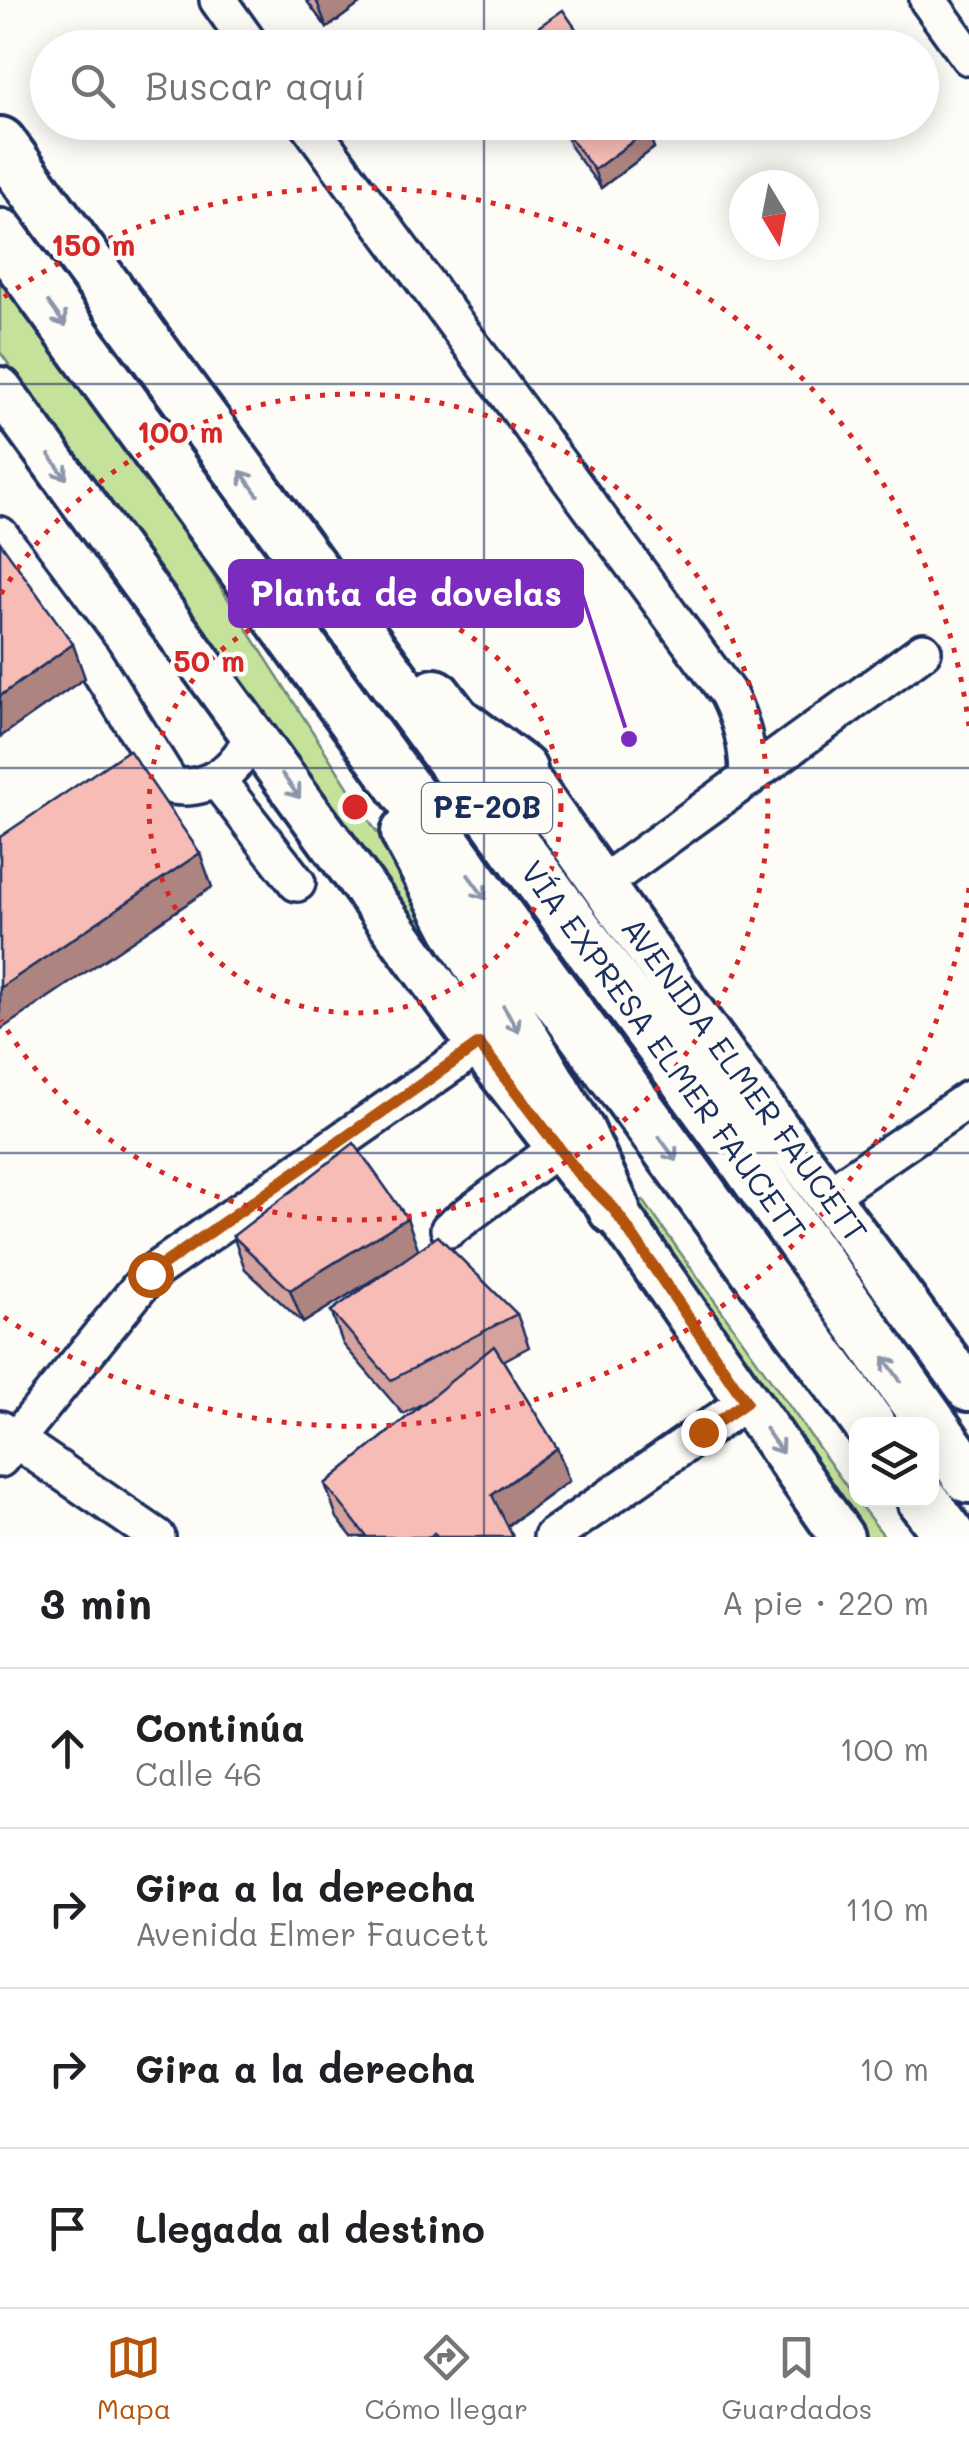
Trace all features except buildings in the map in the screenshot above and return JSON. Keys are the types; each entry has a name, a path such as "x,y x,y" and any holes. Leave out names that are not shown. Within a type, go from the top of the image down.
{"highway":[{"name":"VÍA EXPRESA ELMER FAUCETT","path":"0,143 734,1145 969,1477"},
{"name":"VÍA EXPRESA ELMER FAUCETT","path":"0,235 864,1417"},
{"path":"288,536 336,566 455,721 521,770"},
{"path":"331,686 456,928 579,1132 614,1209"},
{"path":"929,1507 951,1537"}],"main road":[{"path":"0,389 479,1044 578,1173 614,1209 842,1537"},
{"name":"AVENIDA ELMER FAUCETT","path":"521,770 827,1196 962,1370"}],"street":[{"path":"218,0 239,30"},
{"path":"928,0 969,57"},
{"path":"321,140 728,694 748,747 748,778"},
{"path":"0,534 92,660 172,786 187,788 217,780 244,755 253,734"},
{"path":"602,884 923,651"},
{"path":"118,769 148,748"},
{"path":"217,780 296,883"},
{"path":"157,1537 5,1442 150,1274 479,1044"},
{"path":"827,1196 969,1099"},
{"path":"450,1229 559,1147"},
{"path":"552,1537 746,1402"}],"green space":[{"path":"0,276 207,566 487,1005 356,851 0,352"},
{"path":"643,1200 849,1490 849,1507 861,1507 885,1537 859,1537 632,1205"}],"place":[{"name":"Planta de dovelas","path":"629,739"}],"route":[{"path":"150,1274 479,1044 578,1173 614,1209 746,1402 703,1432"}]}
